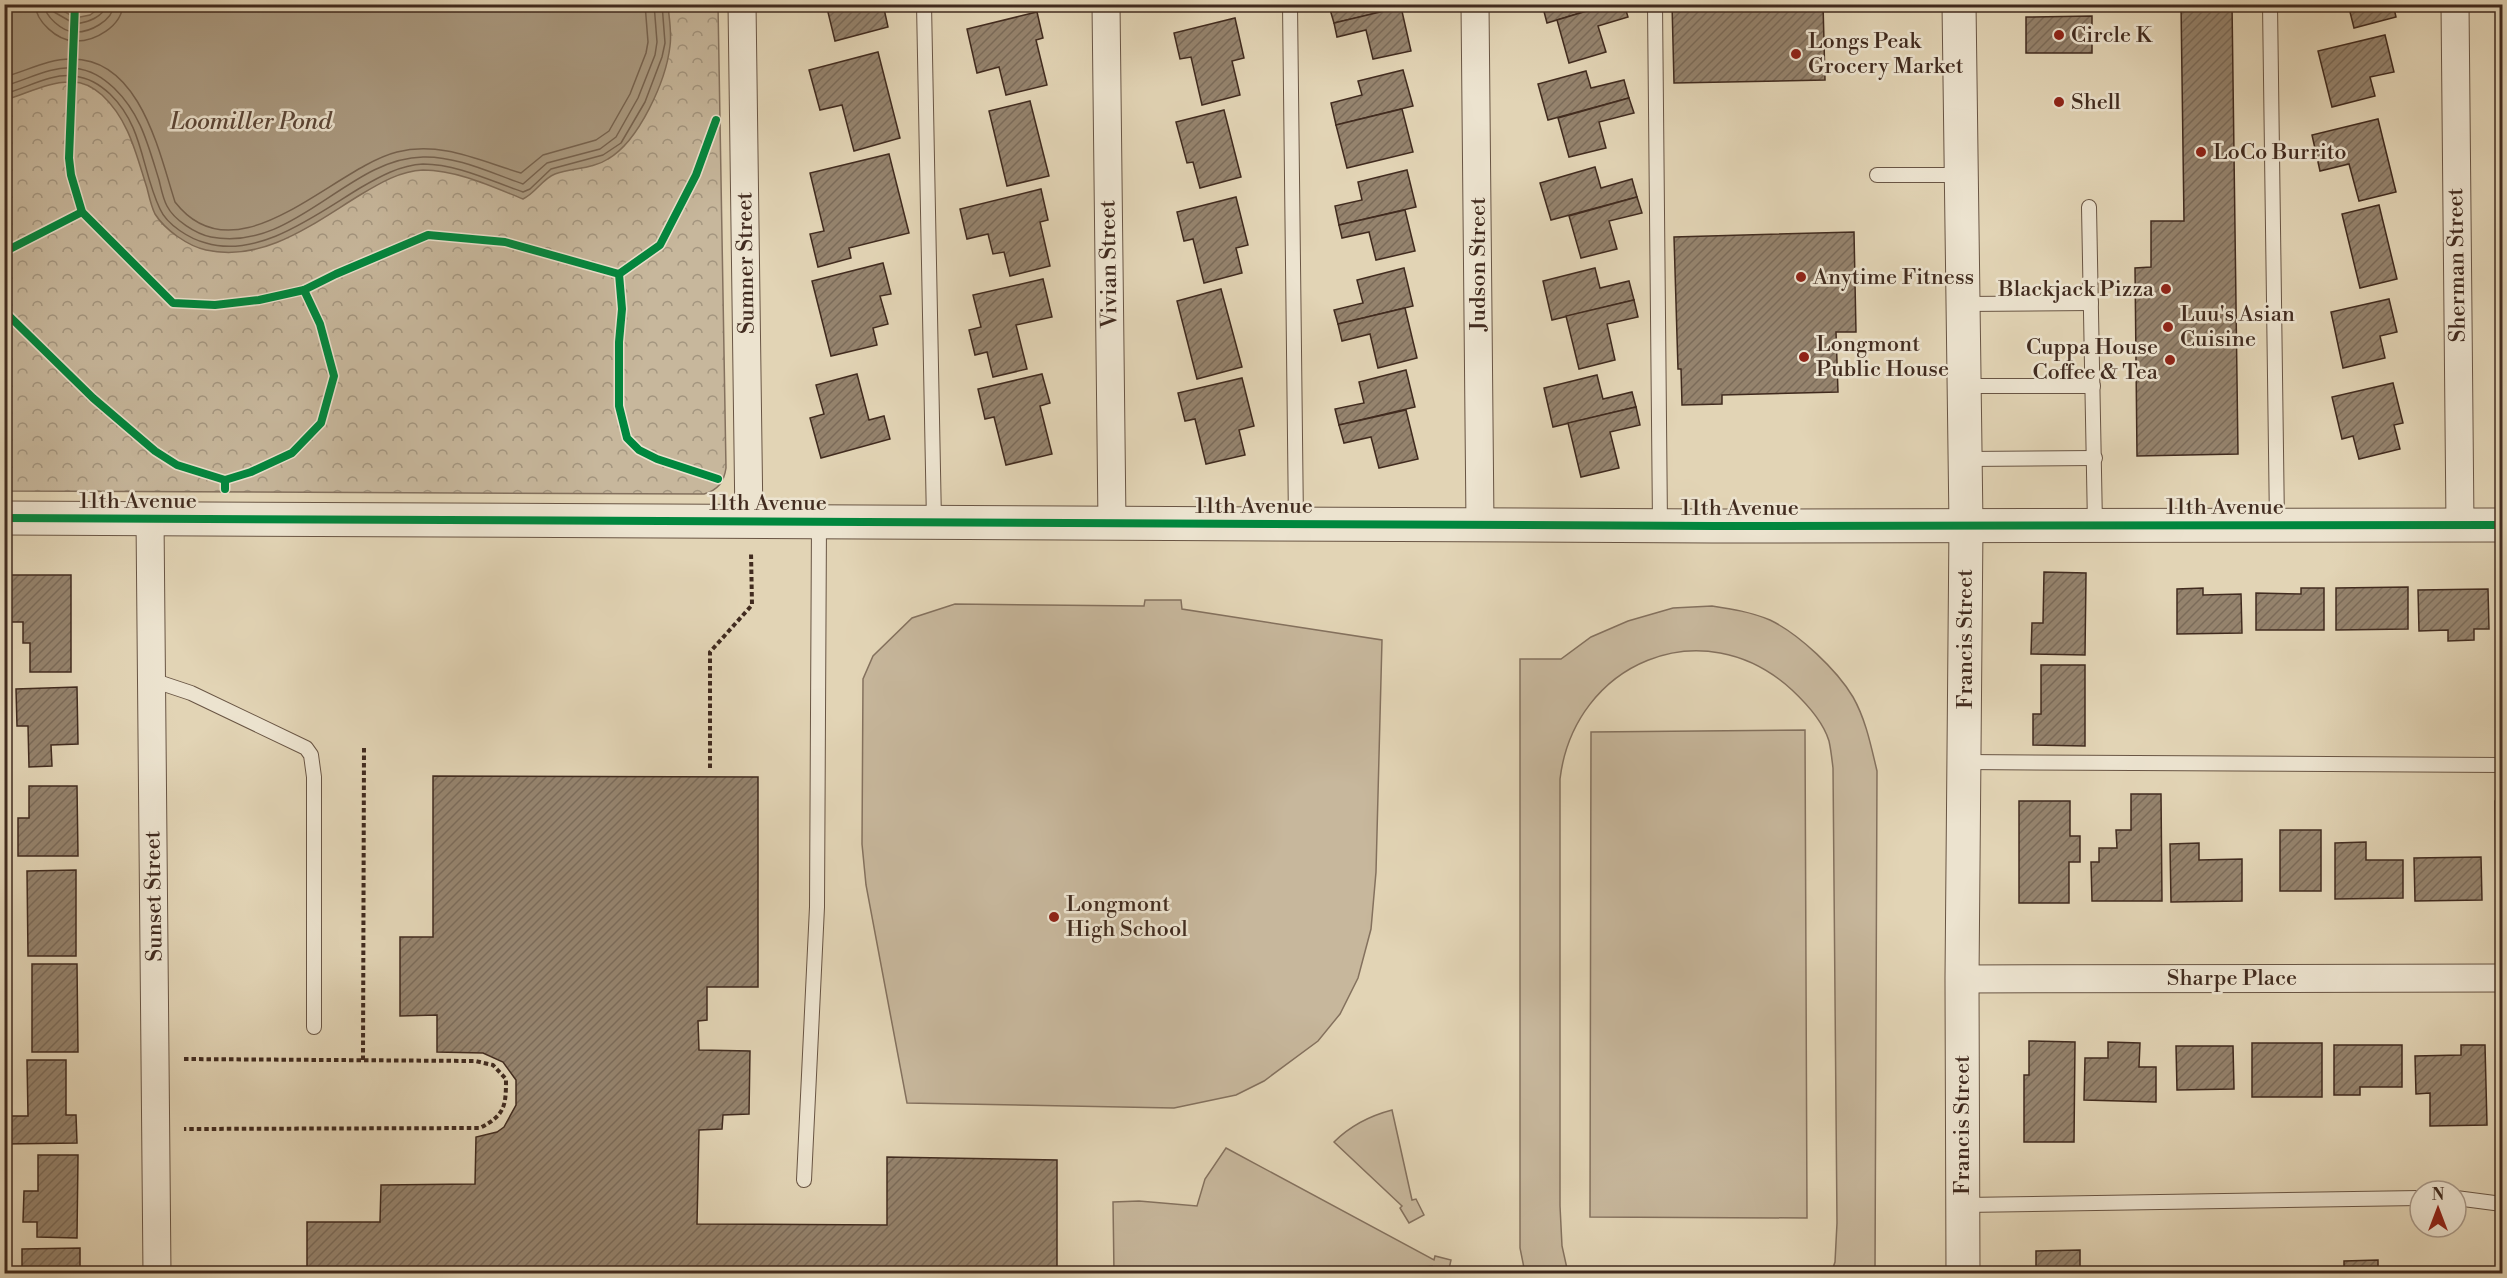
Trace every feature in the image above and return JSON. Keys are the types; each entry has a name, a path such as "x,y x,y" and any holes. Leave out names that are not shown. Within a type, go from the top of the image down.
{"street":[{"name":"Sumner Street","path":"742,4 749,522"},
{"name":"Vivian Street","path":"1106,4 1112,523"},
{"name":"Judson Street","path":"1475,4 1480,525"},
{"name":"Francis Street","path":"1959,4 1966,525 1962,979 1963,1274"},
{"name":"Sherman Street","path":"2455,4 2460,525"},
{"name":"11th Avenue","path":"4,518 1480,525 2502,525"},
{"name":"Sunset Street","path":"150,519 157,1274"},
{"name":"Sharpe Place","path":"1962,979 2502,978"}],"lane":[{"path":"924,4 934,522"},
{"path":"1290,4 1296,524"},
{"path":"1655,4 1660,525"},
{"path":"2270,4 2277,525"},
{"path":"1877,175 1962,175"},
{"path":"2089,207 2096,525"},
{"path":"1963,304 2091,303"},
{"path":"1964,386 2093,386"},
{"path":"1965,459 2095,458"},
{"path":"804,1180 817,907 819,522"},
{"path":"152,680 191,693 306,748 311,755 314,777 314,1027"},
{"path":"1964,762 2502,765"},
{"path":"1962,1205 2408,1198"},
{"path":"2468,1200 2502,1204"}],"path":[{"path":"710,768 710,652 752,605 749,522"},
{"path":"363,1060 364,745"},
{"path":"156,1059 475,1060 493,1065 506,1079 504,1109 493,1121 480,1128 156,1129"}],"green space":[{"path":"5,5 718,5 726,468 722,481 717,488 704,494 5,491"},
{"path":"1145,600 1181,600 1182,609 1382,640 1376,872 1371,929 1358,978 1340,1014 1318,1041 1264,1081 1236,1095 1174,1108 907,1103 866,885 862,844 863,679 873,656 912,618 955,604 1144,606"},
{"path":"1712,606 1749,613 1770,620 1805,643 1837,676 1853,697 1865,724 1873,752 1877,771 1875,1273 1831,1273 1835,1262 1837,1223 1833,768 1829,741 1819,720 1803,701 1792,690 1757,666 1720,653 1683,652 1648,660 1616,678 1590,705 1570,739 1560,779 1560,1206 1562,1246 1568,1273 1525,1273 1520,1248 1520,659 1561,659 1591,637 1628,621 1673,608"},
{"path":"1805,730 1807,1218 1590,1217 1591,732"},
{"path":"1392,1110 1412,1200 1416,1199 1424,1215 1409,1223 1400,1208 1402,1206 1334,1142 1360,1122"},
{"path":"1226,1148 1434,1260 1435,1256 1451,1260 1448,1273 1431,1271 1432,1266 1366,1274 1114,1273 1113,1202 1139,1201 1197,1206 1205,1179"}],"water":[{"name":"Loomiller Pond","path":"5,5 54,5 75,18 90,15 103,5 668,5 671,41 663,76 640,125 619,150 602,162 555,174 523,199 475,180 449,173 423,170 406,173 375,186 288,238 248,251 227,253 192,245 159,220 152,208 135,150 125,126 111,105 95,89 79,82 61,83 5,100"}],"building":[{"path":"826,4 883,4 888,27 835,41"},
{"path":"1191,4 1213,4 1192,10"},
{"path":"1335,4 1412,5 1334,23 1329,6"},
{"path":"1542,4 1610,4 1547,23"},
{"path":"1610,4 1624,4 1628,17 1598,26 1606,52 1569,63 1557,20"},
{"path":"1672,4 1823,4 1825,80 1674,83"},
{"path":"2181,4 2232,4 2238,454 2137,456 2135,268 2151,267 2151,221 2184,221"},
{"path":"2348,4 2393,4 2396,17 2354,28"},
{"path":"1401,7 1411,51 1373,59 1366,30 1337,37 1334,23"},
{"path":"1037,12 1043,38 1036,40 1047,85 1006,95 999,67 977,73 967,29"},
{"name":"Circle K","path":"2092,16 2092,53 2026,53 2026,17"},
{"path":"1235,18 1244,58 1232,61 1240,95 1202,105 1191,57 1180,59 1174,33"},
{"path":"2385,35 2394,72 2370,77 2375,96 2332,107 2318,51"},
{"path":"878,52 900,138 854,151 842,105 820,110 809,70"},
{"path":"1403,70 1413,106 1336,125 1331,103 1362,95 1358,81"},
{"path":"1586,71 1591,88 1624,80 1629,98 1548,120 1538,84"},
{"path":"1629,98 1634,113 1599,122 1606,148 1569,157 1558,118"},
{"path":"1030,101 1049,176 1007,186 989,111"},
{"path":"1402,109 1413,152 1347,168 1336,125"},
{"path":"1224,110 1241,177 1200,188 1193,162 1187,163 1176,122"},
{"path":"2378,119 2396,192 2359,201 2349,164 2320,171 2312,135"},
{"path":"889,154 909,233 849,248 851,258 818,267 810,234 824,231 810,173"},
{"path":"1595,167 1601,188 1632,179 1637,197 1551,220 1540,183"},
{"path":"1407,170 1416,207 1339,225 1335,206 1362,200 1358,182"},
{"path":"1041,189 1048,220 1040,222 1050,266 1010,276 1004,252 993,254 988,234 967,239 960,209"},
{"path":"1236,197 1248,245 1236,248 1242,273 1204,283 1193,239 1184,241 1177,212"},
{"path":"1637,197 1642,213 1609,221 1617,249 1581,258 1569,216"},
{"path":"2379,205 2397,279 2360,288 2342,214"},
{"path":"1405,210 1415,251 1376,260 1369,232 1342,238 1339,225"},
{"path":"1854,232 1856,332 1836,332 1838,392 1722,395 1722,404 1682,405 1681,369 1678,369 1674,237"},
{"path":"883,263 891,294 880,296 888,324 873,328 877,345 831,356 812,281"},
{"path":"1404,268 1413,306 1338,324 1334,310 1363,303 1357,280"},
{"path":"1595,268 1600,288 1629,281 1634,300 1552,320 1543,281"},
{"path":"1043,279 1052,317 1016,325 1027,369 993,377 987,352 975,355 969,330 981,327 973,295"},
{"path":"1221,289 1242,367 1197,379 1177,301"},
{"path":"2389,299 2397,332 2380,336 2385,358 2343,368 2331,312"},
{"path":"1634,300 1638,317 1607,324 1615,360 1579,369 1566,316"},
{"path":"1405,308 1417,358 1378,368 1370,334 1342,341 1338,324"},
{"path":"1406,370 1415,407 1339,425 1335,409 1364,403 1359,382"},
{"path":"857,374 869,420 884,416 890,439 821,458 810,418 824,414 816,385"},
{"path":"1042,374 1050,403 1040,406 1052,454 1006,465 994,417 985,419 978,389"},
{"path":"1597,375 1603,399 1632,392 1636,407 1553,427 1544,388"},
{"path":"1242,378 1254,426 1239,430 1245,455 1206,464 1195,419 1185,421 1178,393"},
{"path":"2393,383 2403,423 2394,425 2400,449 2359,459 2353,436 2342,439 2332,397"},
{"path":"1636,407 1640,425 1610,432 1619,468 1581,477 1568,423"},
{"path":"1406,410 1418,459 1379,468 1371,437 1344,443 1339,425"},
{"path":"2044,572 2086,573 2085,655 2031,654 2032,623 2043,623"},
{"path":"4,575 71,575 71,672 30,672 30,643 23,643 23,622 4,622"},
{"path":"2408,587 2408,629 2336,630 2336,588"},
{"path":"2203,588 2203,595 2241,594 2242,633 2177,634 2177,589"},
{"path":"2301,588 2324,588 2324,630 2256,630 2256,593 2301,594"},
{"path":"2488,589 2489,629 2474,629 2474,640 2448,641 2448,630 2419,631 2418,590"},
{"path":"2500,589 2502,589 2502,632 2500,632"},
{"path":"2041,665 2085,665 2085,746 2033,745 2033,714 2041,714"},
{"path":"77,687 78,744 51,745 52,766 29,767 28,726 17,726 16,689"},
{"path":"433,776 758,777 758,987 707,987 707,1020 698,1021 699,1050 750,1051 749,1114 723,1115 722,1129 699,1130 697,1224 887,1225 887,1157 1057,1160 1057,1274 307,1274 307,1222 380,1222 381,1185 475,1184 476,1137 497,1132 504,1127 516,1105 516,1080 503,1062 483,1053 437,1052 437,1015 400,1016 400,937 433,937"},
{"path":"29,786 77,786 78,856 18,856 18,818 29,818"},
{"path":"2131,794 2161,794 2162,901 2092,901 2091,862 2099,862 2099,848 2117,848 2116,830 2131,830"},
{"path":"2019,801 2070,801 2070,836 2080,836 2080,862 2069,862 2069,903 2019,903"},
{"path":"2495,801 2502,801 2502,900 2496,900"},
{"path":"2280,830 2321,830 2321,891 2280,891"},
{"path":"2366,842 2366,860 2403,860 2403,898 2335,899 2335,843"},
{"path":"2199,843 2199,860 2242,859 2242,901 2171,902 2170,844"},
{"path":"2481,857 2482,900 2415,901 2414,858"},
{"path":"76,870 76,956 28,956 27,871"},
{"path":"32,964 77,964 78,1052 32,1052"},
{"path":"2029,1041 2075,1042 2074,1142 2024,1142 2024,1075 2029,1075"},
{"path":"2108,1042 2140,1043 2139,1067 2156,1067 2156,1102 2084,1100 2085,1058 2108,1058"},
{"path":"2252,1043 2322,1043 2322,1097 2252,1097"},
{"path":"2334,1045 2402,1045 2402,1087 2360,1087 2360,1095 2334,1095"},
{"path":"2461,1045 2485,1045 2487,1125 2430,1126 2430,1093 2416,1094 2415,1056 2461,1055"},
{"path":"2496,1045 2502,1045 2502,1090 2496,1090"},
{"path":"2176,1046 2233,1046 2234,1089 2177,1090"},
{"path":"27,1060 66,1060 66,1115 76,1115 77,1143 5,1144 4,1116 28,1116"},
{"path":"38,1155 78,1155 77,1238 37,1237 37,1222 23,1222 24,1191 38,1191"},
{"path":"80,1248 80,1274 22,1274 22,1249"},
{"path":"2080,1250 2080,1274 2036,1274 2036,1251"},
{"path":"2378,1260 2378,1274 2344,1274 2344,1261"},
{"path":"2434,1270 2434,1274 2388,1274 2388,1271"}],"cycle path":[{"path":"75,4 69,158 71,175 82,212 173,303 215,305 259,300 304,290 428,235 505,242 619,274"},
{"path":"619,274 660,245 696,175 716,120"},
{"path":"4,252 82,212"},
{"path":"619,274 622,309 619,342 619,406 627,438 639,450 657,459 718,479"},
{"path":"225,489 225,480 251,472 292,453 321,423 334,376 320,324 304,290"},
{"path":"4,311 93,398 155,451 177,465 225,480"},
{"path":"4,518 1713,526 2502,525"}],"place":[{"name":"Circle K","path":"2059,35"},
{"name":"Longs Peak Grocery Market","path":"1796,54"},
{"name":"Shell","path":"2059,102"},
{"name":"LoCo Burrito","path":"2201,152"},
{"name":"Anytime Fitness","path":"1801,277"},
{"name":"Blackjack Pizza","path":"2166,289"},
{"name":"Luu's Asian Cuisine","path":"2168,327"},
{"name":"Longmont Public House","path":"1804,357"},
{"name":"Cuppa House Coffee & Tea","path":"2170,360"},
{"name":"Longmont High School","path":"1054,917"}]}
